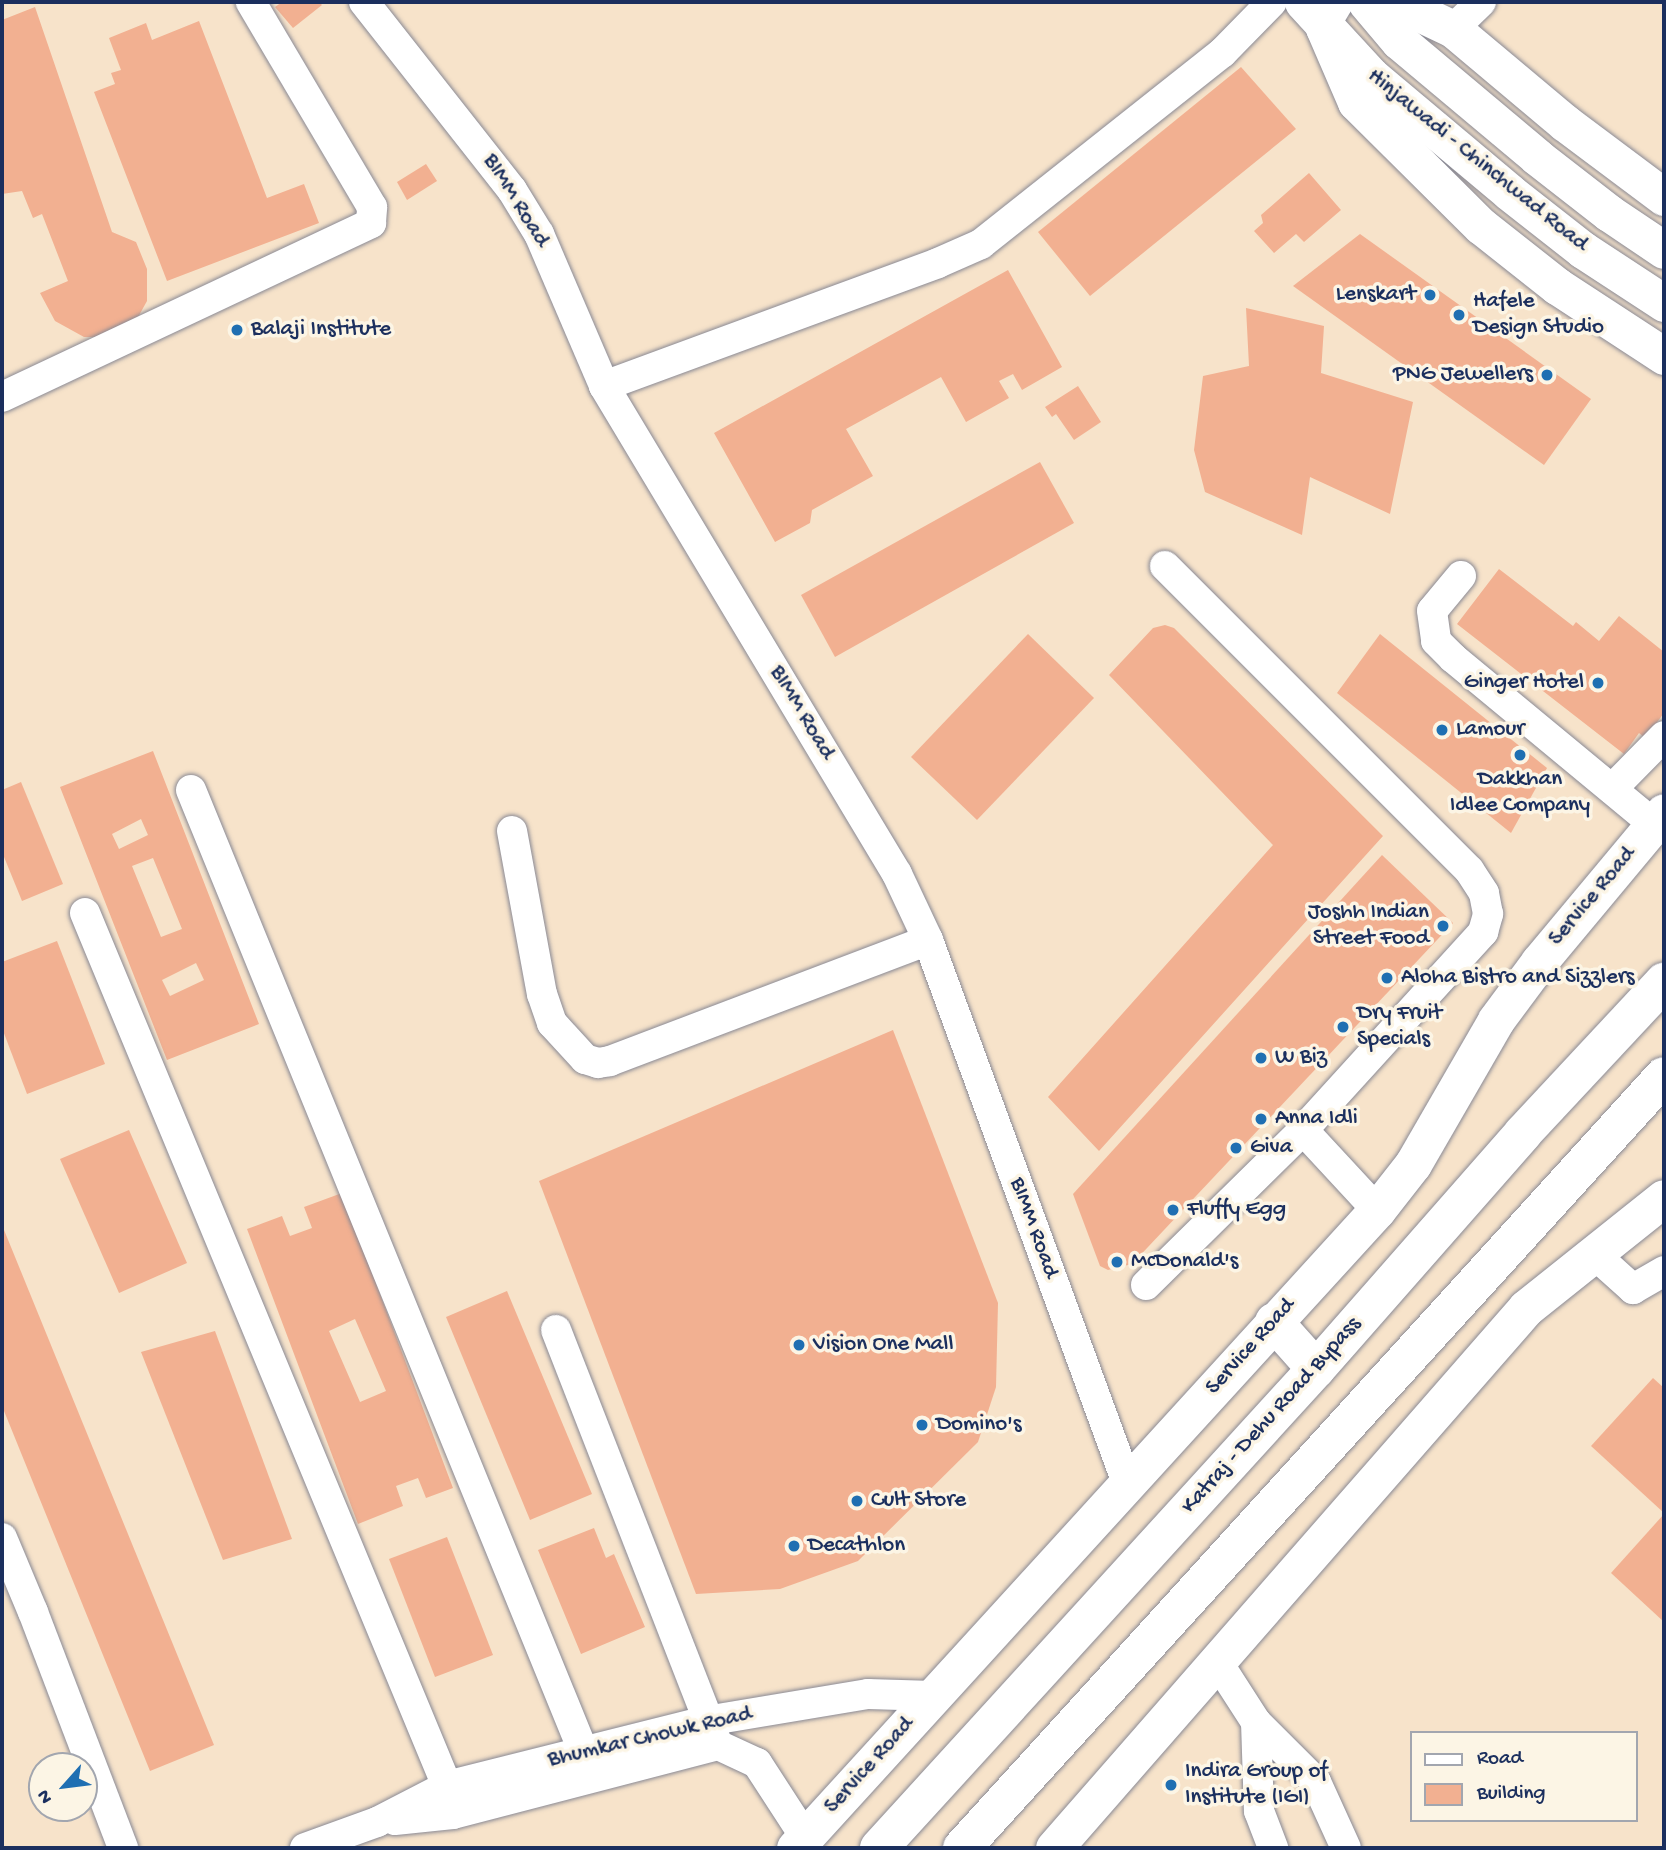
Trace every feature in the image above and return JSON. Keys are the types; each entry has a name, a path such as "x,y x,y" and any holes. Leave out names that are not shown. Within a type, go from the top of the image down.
{"highway":[{"name":"Katraj - Dehu Road Bypass","path":"879,1848 1317,1368 1524,1133 1664,982"},
{"path":"962,1848 1664,1076"},
{"path":"1274,1322 1317,1368"}],"main road":[{"name":"Hinjawadi - Chinchwad Road","path":"1366,2 1399,41 1526,148 1609,213 1664,250"},
{"path":"1396,2 1453,29 1564,123 1664,197"},
{"name":"Hinjawadi - Chinchwad Road","path":"1320,10 1371,76 1509,192 1583,250 1664,303"},
{"path":"1320,10 1356,102 1481,226 1557,286 1664,356"},
{"name":"Service Road","path":"800,1842 1377,1210 1413,1164 1496,1020 1539,962 1659,818"},
{"path":"1054,1848 1526,1308 1664,1198"}],"street":[{"path":"2,397 371,223 372,207 251,2"},
{"name":"BIMM Road","path":"364,2 512,190 539,233 604,386 897,874 928,940 1127,1483"},
{"path":"604,386 939,263 981,244 1222,53 1272,2"},
{"path":"1453,29 1481,2"},
{"path":"1146,1285 1303,1130 1483,932 1488,914 1484,893 1469,870 1164,566"},
{"path":"1461,576 1432,611 1436,641 1452,658 1612,789 1659,818"},
{"path":"1612,789 1664,736"},
{"path":"191,790 584,1753"},
{"path":"512,831 542,993 552,1023 585,1059 598,1063 610,1061 928,940"},
{"path":"85,913 447,1786"},
{"path":"1303,1130 1377,1210"},
{"path":"1593,1253 1633,1289 1664,1271"},
{"path":"556,1330 712,1733"},
{"path":"2,1538 123,1848"},
{"path":"1218,1663 1255,1722 1316,1782 1346,1848"},
{"name":"Bhumkar Chowk Road","path":"377,1822 453,1814 712,1733 868,1694 933,1696"},
{"path":"1255,1722 1259,1811 1273,1848"},
{"name":"Bhumkar Chowk Road","path":"305,1848 377,1822 447,1786 584,1753 712,1733 757,1763 800,1842"}],"building":[{"path":"282,2 319,2 322,5 293,28 275,7"},
{"path":"35,7 112,232 136,242 147,269 147,301 137,319 104,337 84,337 55,321 40,293 68,281 42,214 33,218 22,191 2,194 2,20"},
{"path":"199,21 267,198 304,184 319,223 167,281 94,92 115,84 111,73 121,70 109,38 146,23 152,40"},
{"path":"1241,67 1296,129 1090,296 1038,232"},
{"path":"426,164 437,181 407,200 397,182"},
{"path":"1309,173 1341,210 1304,242 1296,234 1274,253 1254,231 1263,223 1261,215"},
{"path":"1360,234 1591,399 1544,465 1293,286"},
{"path":"1008,270 1062,367 1022,390 1013,374 999,381 1009,398 966,422 941,377 846,429 873,476 812,510 810,523 775,542 714,433"},
{"path":"1246,308 1324,326 1321,373 1413,402 1390,514 1310,477 1302,535 1205,492 1194,450 1203,376 1249,366"},
{"path":"1078,386 1101,422 1074,440 1056,414 1052,417 1045,407"},
{"path":"1040,462 1074,523 835,657 801,595"},
{"name":"Ginger Hotel","path":"1499,569 1573,626 1576,622 1599,641 1619,616 1664,652 1664,713 1645,738 1639,733 1624,754 1457,624"},
{"path":"1165,625 1174,628 1383,836 1099,1151 1048,1097 1273,845 1109,675 1153,628"},
{"path":"1028,634 1094,698 977,820 911,757"},
{"name":"Lamour","path":"1380,634 1547,768 1511,833 1337,693"},
{"path":"153,751 259,1024 167,1060 60,787","holes":["141,819 148,835 119,849 112,834","153,858 182,929 161,937 132,866","196,963 204,980 170,996 162,980"]},
{"path":"21,782 63,884 22,901 2,852 2,790"},
{"name":"W Biz","path":"1382,855 1453,923 1132,1264 1108,1270 1100,1266 1073,1194"},
{"path":"57,941 105,1064 27,1094 2,1028 2,962"},
{"name":"Vision One Mall","path":"893,1030 998,1303 996,1387 978,1442 858,1561 780,1589 696,1594 539,1181"},
{"path":"129,1130 187,1263 119,1293 60,1159"},
{"path":"342,1193 453,1488 426,1498 418,1478 396,1486 403,1506 358,1524 247,1229 282,1216 290,1236 312,1228 304,1207","holes":["355,1319 386,1391 360,1402 329,1331"]},
{"path":"2,1225 214,1745 150,1771 2,1406"},
{"path":"507,1291 592,1494 530,1520 446,1317"},
{"path":"215,1331 292,1539 223,1560 141,1352"},
{"path":"1653,1378 1664,1388 1664,1513 1591,1446"},
{"path":"1664,1514 1664,1622 1611,1573"},
{"path":"594,1528 606,1558 614,1554 645,1627 581,1654 538,1550"},
{"path":"447,1537 493,1655 435,1677 389,1559"}],"place":[{"name":"Lenskart","path":"1430,295"},
{"name":"Hafele Design Studio","path":"1459,315"},
{"name":"Balaji Institute","path":"237,330"},
{"name":"PNG Jewellers","path":"1547,375"},
{"name":"Ginger Hotel","path":"1598,683"},
{"name":"Lamour","path":"1442,730"},
{"name":"Dakkhan Idlee Company","path":"1520,755"},
{"name":"Joshh Indian Street Food","path":"1443,926"},
{"name":"Aloha Bistro and Sizzlers","path":"1387,978"},
{"name":"Dry Fruit Specials","path":"1343,1027"},
{"name":"W Biz","path":"1261,1058"},
{"name":"Anna Idli","path":"1261,1119"},
{"name":"Giva","path":"1236,1148"},
{"name":"Fluffy Egg","path":"1173,1210"},
{"name":"McDonald's","path":"1117,1262"},
{"name":"Vision One Mall","path":"799,1345"},
{"name":"Domino's","path":"922,1425"},
{"name":"Cult Store","path":"857,1501"},
{"name":"Decathlon","path":"794,1546"},
{"name":"Indira Group of Institute (IGI)","path":"1171,1785"}]}
